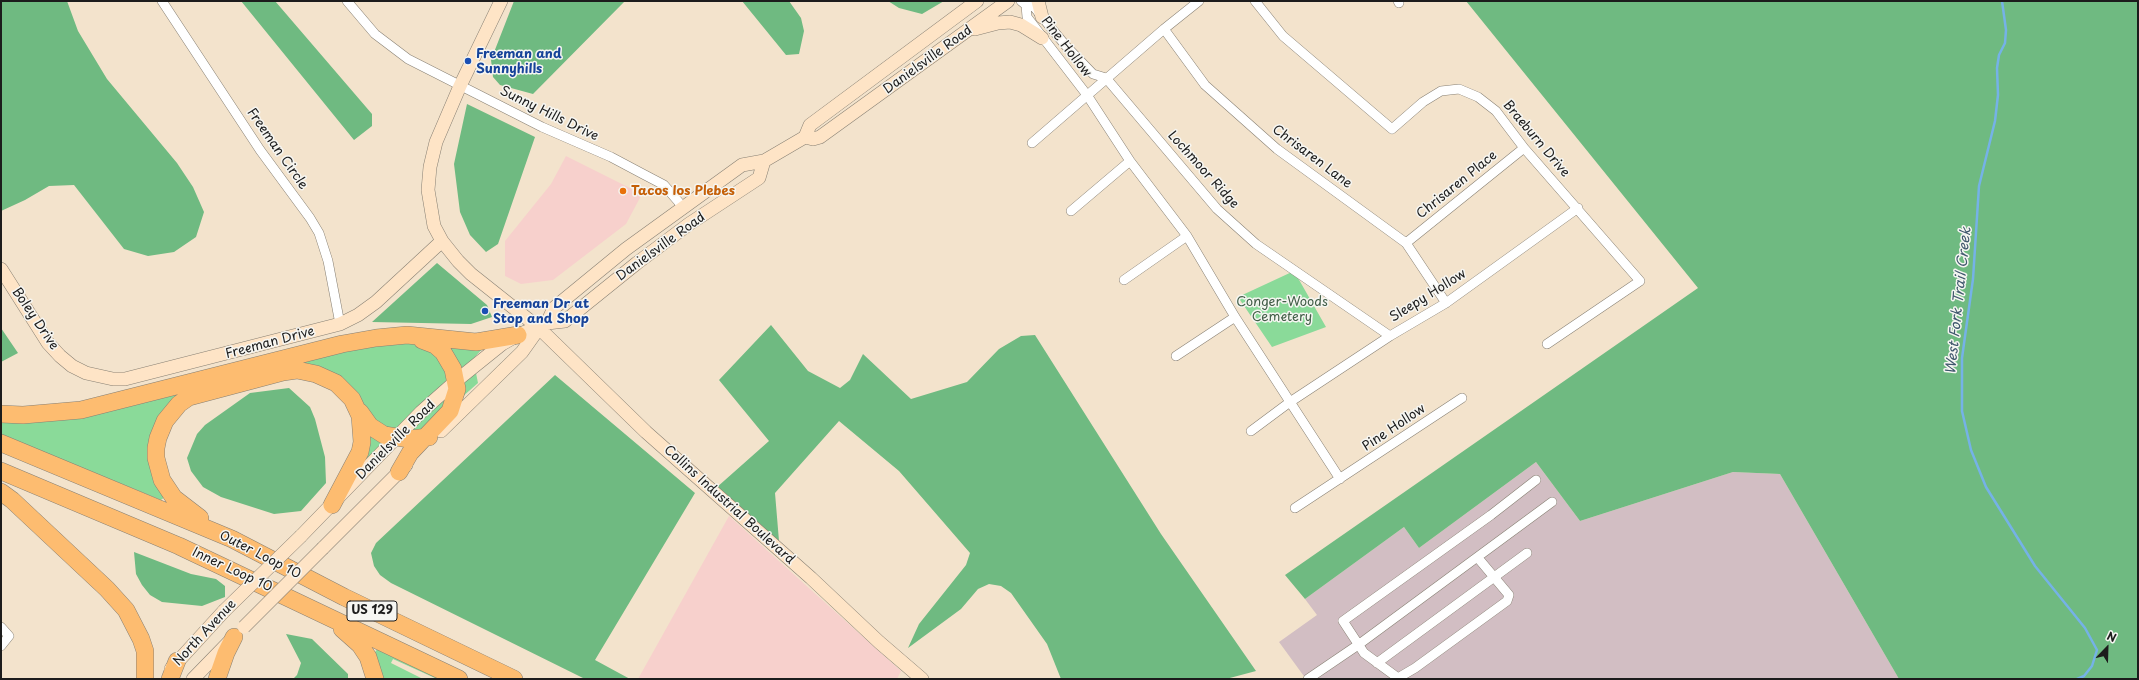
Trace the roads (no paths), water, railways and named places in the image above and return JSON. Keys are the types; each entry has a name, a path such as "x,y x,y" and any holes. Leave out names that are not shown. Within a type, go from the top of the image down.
{"highway":[{"path":"1,414 23,415 81,410 342,344 407,335 476,342 518,335"},
{"path":"399,472 410,453 430,437 450,411 456,397 456,381 453,369 443,352 434,345 407,335"},
{"path":"232,539 184,507 171,494 162,480 156,458 158,438 165,421 179,404 189,397 208,390 297,370 316,374 336,383 352,399 357,409 370,426 384,435 396,438 430,437"},
{"path":"332,505 360,452 362,429 357,409"},
{"name":"Outer Loop 10","path":"1,443 232,539 344,597 514,679"},
{"name":"Inner Loop 10","path":"1,471 178,546 307,605 460,679"},
{"path":"1,492 12,500 74,558 126,610 141,639 145,651 145,679"},
{"path":"307,605 350,634 368,657 375,679"},
{"path":"217,679 226,653 239,632"},
{"path":"170,679 177,661"}],"main road":[{"path":"501,1 460,86 436,142 430,167 428,190 434,226 442,241 458,261 471,274 543,326"},
{"name":"Danielsville Road","path":"430,437 522,352 543,326 554,308 626,249 742,165 764,161 805,137 810,125 977,1"},
{"name":"Danielsville Road","path":"805,137 813,139 820,137 1008,1"},
{"path":"1028,2 1042,17"},
{"path":"968,31 998,23 1010,22 1021,25 1042,38"},
{"name":"Danielsville Road","path":"266,570 332,505 396,438 456,381 502,344 518,335 543,326 565,321 642,259 759,178 764,161"},
{"name":"Freeman Drive","path":"72,366 86,373 100,377 113,379 132,378 340,324 358,315 376,302 442,241"},
{"name":"Boley Drive","path":"1,269 48,343 72,366"},
{"name":"Collins Industrial Boulevard","path":"543,326 646,432 811,578 879,642 922,679"},
{"name":"Danielsville Road","path":"286,586 399,472"},
{"name":"North Avenue","path":"162,679 224,611 266,570"},
{"name":"North Avenue","path":"193,679 286,586"}],"street":[{"name":"Freeman Circle","path":"162,1 260,150 310,218 319,233 328,261 340,324"},
{"name":"Sunny Hills Drive","path":"347,1 375,34 408,59 542,127 612,157 664,185 683,207"},
{"path":"1087,95 1164,28 1199,1"},
{"name":"Braeburn Drive","path":"1255,1 1283,36 1392,129 1423,102 1441,91 1459,89 1478,97 1496,111 1524,148 1578,208 1640,281 1547,344"},
{"name":"Pine Hollow","path":"1028,2 1027,17 1087,95 1130,161 1187,236 1235,317 1340,479"},
{"name":"Pine Hollow","path":"1042,17 1092,74 1106,78"},
{"name":"Chrisaren Lane","path":"1164,28 1205,85 1277,149 1406,243 1446,303"},
{"name":"Lochmoor Ridge","path":"1106,78 1217,209 1256,244 1390,336"},
{"name":"Pine Hollow","path":"1032,143 1087,95"},
{"name":"Chrisaren Place","path":"1406,243 1524,148"},
{"path":"1071,211 1130,161"},
{"name":"Sleepy Hollow","path":"1290,402 1390,336 1446,303 1578,208"},
{"path":"1124,280 1187,236"},
{"path":"1176,356 1235,317"},
{"name":"Pine Hollow","path":"1294,508 1462,398"},
{"path":"1251,431 1290,402"},
{"path":"1478,558 1509,595 1507,601 1415,668 1398,678 1377,663 1358,645 1343,621 1491,515 1536,480"},
{"path":"1308,679 1358,645 1478,558 1552,502"},
{"path":"1377,663 1527,553"},
{"path":"1,627 9,636 1,646"}],"waterway":[{"name":"West Fork Trail Creek","path":"2002,1 2006,30 2005,43 1999,55 1997,68 1998,95 1995,121 1979,186 1973,279 1962,358 1962,411 1971,450 1986,487 2035,566 2085,628 2097,650 2092,666 2084,676 2077,679"}],"place":[{"name":"Freeman and Sunnyhills","path":"468,61"},
{"name":"Tacos los Plebes","path":"623,191"},
{"name":"Freeman Dr at Stop and Shop","path":"485,311"}],"park label":[{"name":"Conger-Woods Cemetery","path":"1282,310"}]}
